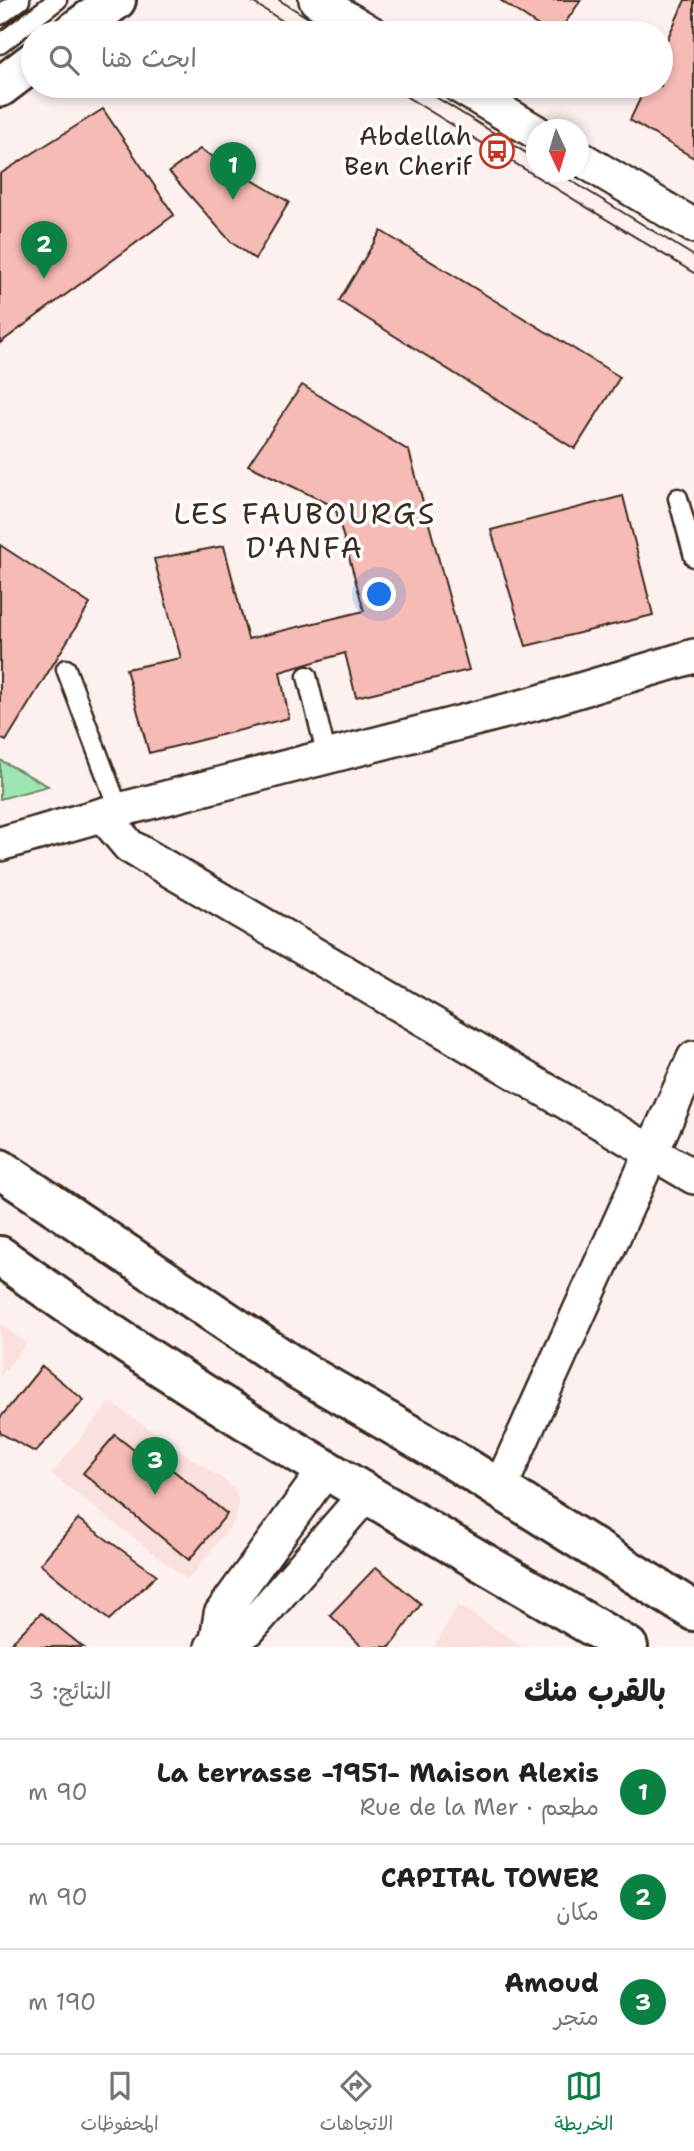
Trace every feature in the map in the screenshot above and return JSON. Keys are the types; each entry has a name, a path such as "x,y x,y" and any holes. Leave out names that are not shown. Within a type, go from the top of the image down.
{"main road":[{"path":"88,21 116,0"},
{"path":"0,87 21,71"},
{"path":"0,1169 299,1370 455,1461 694,1611"},
{"path":"0,1256 116,1338 326,1469 628,1647"}],"street":[{"path":"316,0 352,21"},
{"path":"480,98 526,125"},
{"path":"589,163 694,226"},
{"path":"0,844 533,704 694,656"},
{"path":"111,813 129,846 694,1177"},
{"path":"499,1490 694,1058"},
{"path":"214,1644 221,1614 326,1469"},
{"path":"214,1644 249,1629 367,1493"}],"lane":[{"path":"0,15 20,0"},
{"path":"30,21 57,0"},
{"path":"0,44 21,28"},
{"path":"678,498 694,558"},
{"path":"66,669 111,813"},
{"path":"307,676 327,757"}],"shaded area":[{"path":"0,1324 27,1343 0,1377"},
{"path":"110,1402 227,1482 236,1492 239,1504 236,1519 188,1580 51,1474"},
{"path":"458,1605 524,1647 434,1647"}],"green space":[{"path":"0,760 48,786 0,799"}],"building":[{"path":"500,0 581,0 566,21 531,21"},
{"path":"685,0 694,0 694,158 630,120 640,98 673,98 673,26"},
{"path":"103,109 174,215 0,343 0,174"},
{"path":"200,149 289,202 255,259 231,242 169,172"},
{"path":"381,231 620,377 575,449 339,301"},
{"path":"302,385 409,451 469,670 356,697 345,653 280,672 289,718 149,753 126,669 181,658 154,559 224,546 248,639 364,611 335,507 248,465"},
{"path":"623,496 653,615 526,646 491,530"},
{"path":"0,545 90,604 6,741 0,738"},
{"path":"42,1366 84,1400 35,1452 0,1433 0,1418"},
{"path":"115,1435 138,1453 143,1446 227,1514 189,1560 83,1473"},
{"path":"78,1519 157,1575 109,1620 40,1564"},
{"path":"376,1567 421,1604 390,1647 362,1647 330,1615"},
{"path":"41,1613 83,1647 7,1647"}],"tram line":[{"path":"249,0 283,21"},
{"path":"279,0 313,21"},
{"path":"409,98 694,273"},
{"path":"437,98 526,153"},
{"path":"573,182 694,256"}],"place":[{"name":"Abdellah Ben Cherif","path":"497,151"},
{"name":"La terrasse -1951- Maison Alexis","path":"233,200"},
{"name":"CAPITAL TOWER","path":"44,279"},
{"name":"Amoud","path":"155,1495"}],"district":[{"name":"LES FAUBOURGS D'ANFA","path":"305,531"}]}
